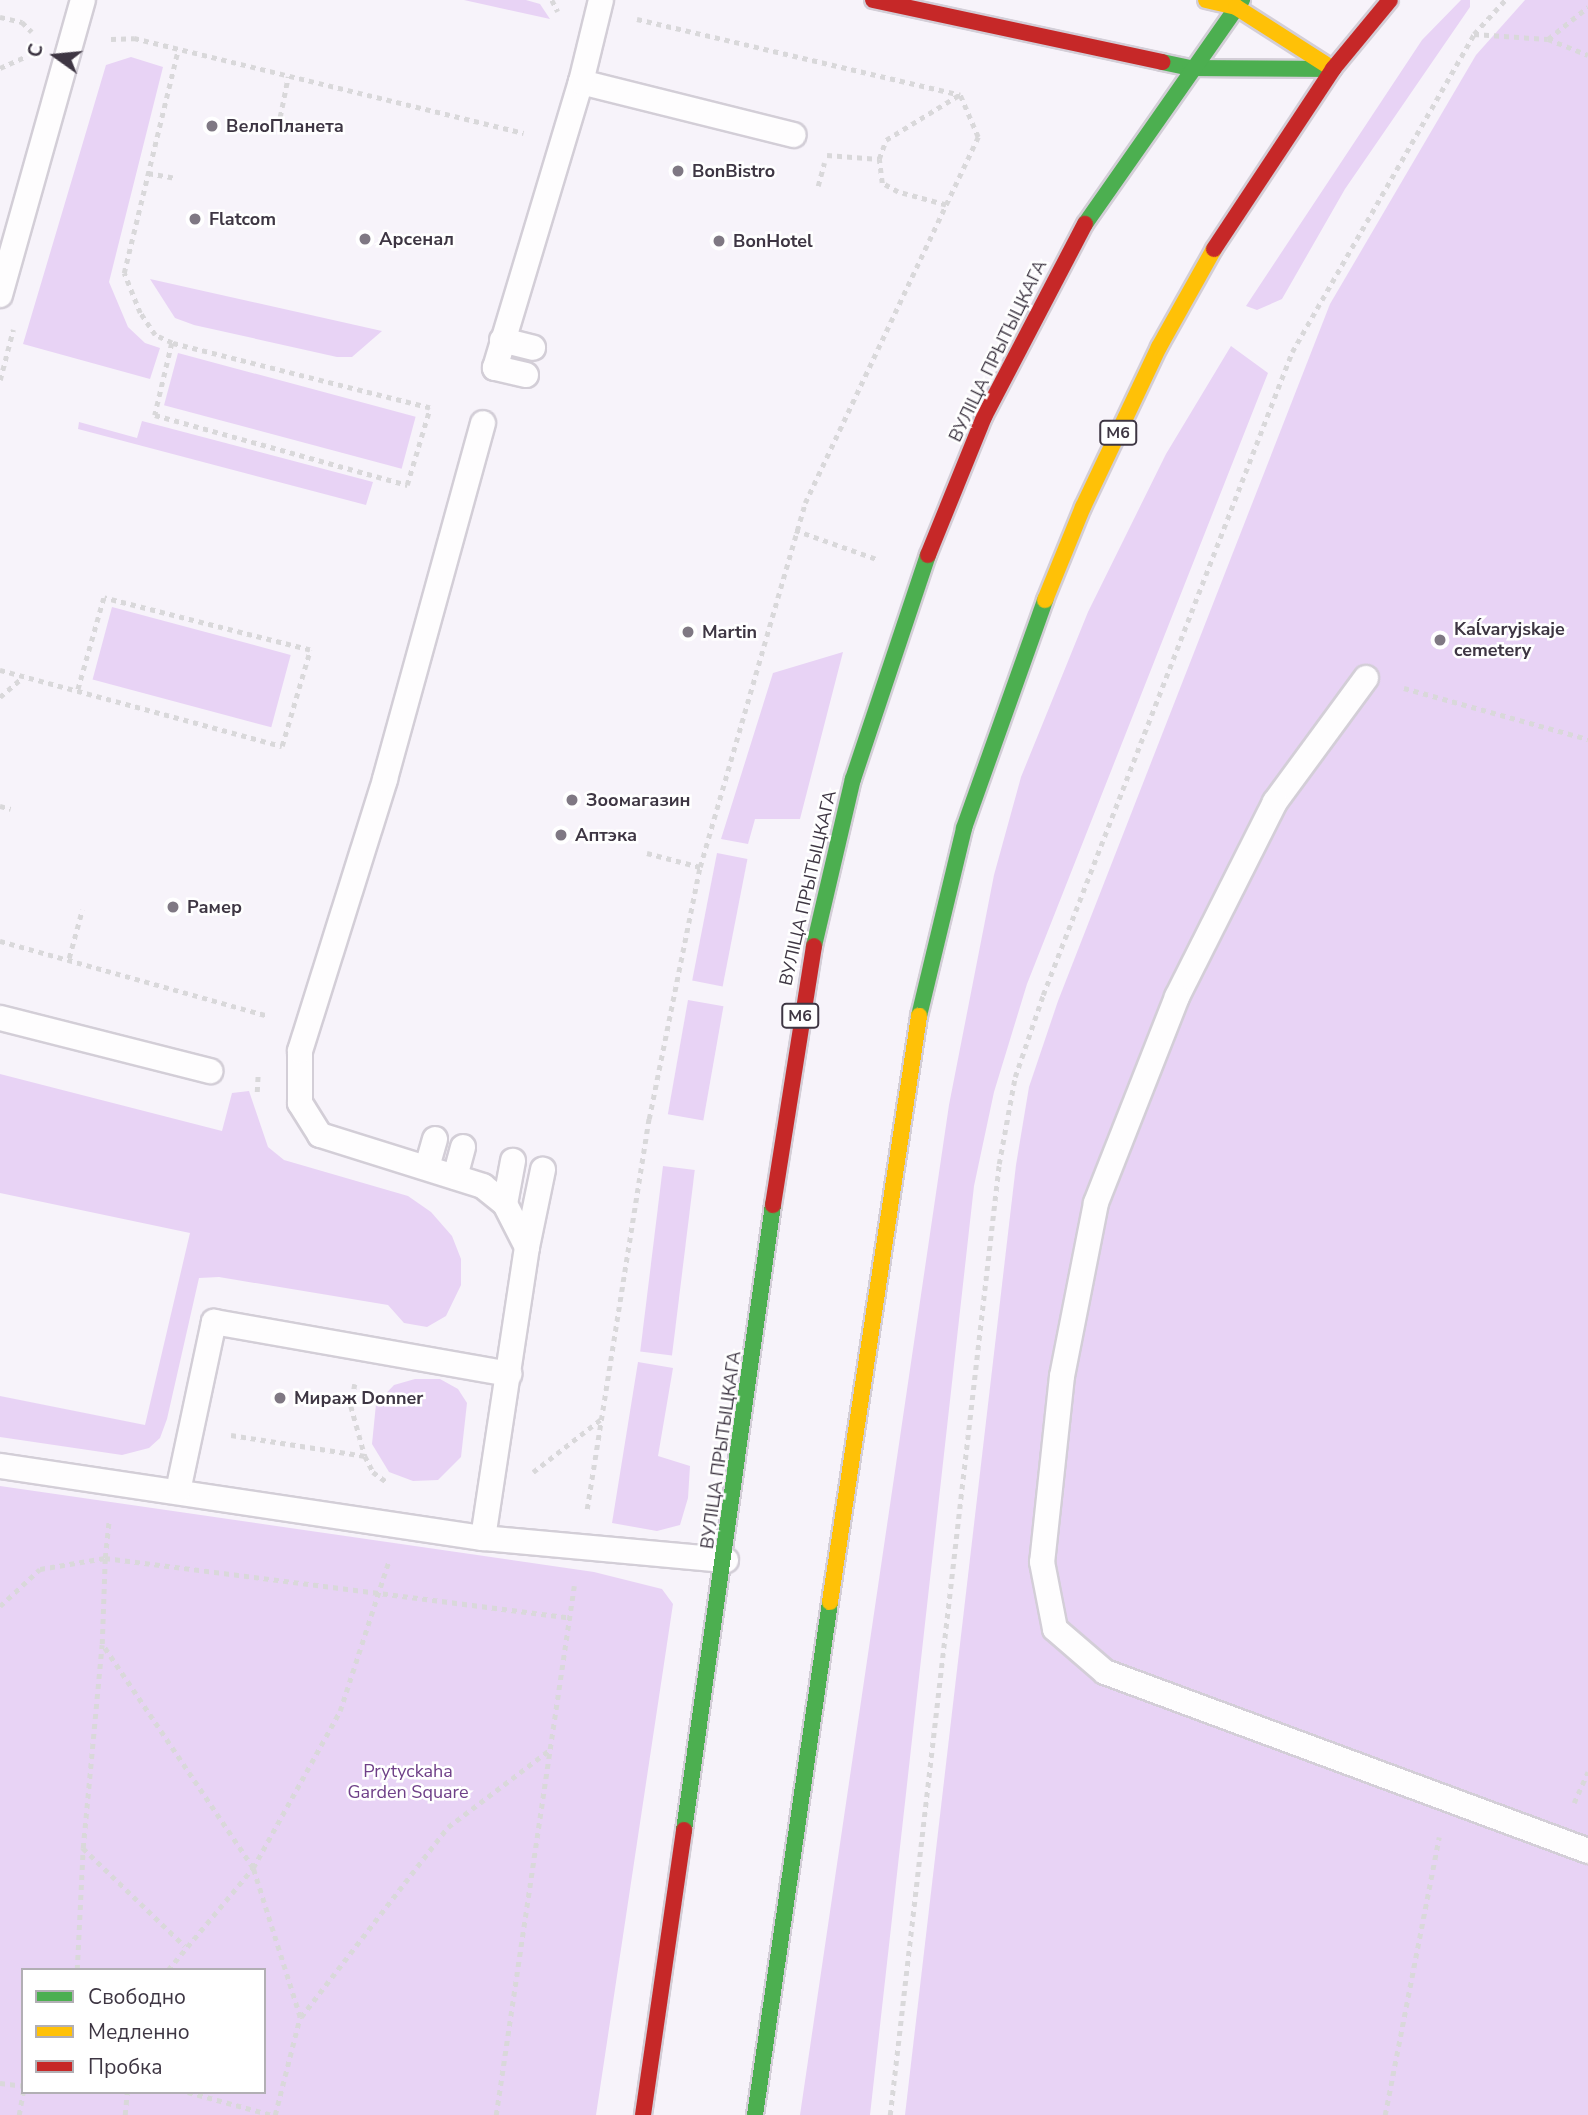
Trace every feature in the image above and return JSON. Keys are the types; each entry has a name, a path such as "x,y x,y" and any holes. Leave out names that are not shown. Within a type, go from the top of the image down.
{"main road":[{"path":"873,0 1190,68 1333,69"},
{"path":"1206,0 1239,3 1333,69"},
{"name":"М6","path":"755,2115 887,1207 922,995 964,828 1036,622 1083,507 1191,284 1333,69 1390,0"},
{"name":"ВУЛІЦА ПРЫТЫЦКАГА","path":"643,2115 726,1560 803,993 853,779 920,575 984,417 1090,214 1190,68 1239,3"}],"lane":[{"path":"1,291 82,0"},
{"path":"526,375 495,369 582,82 600,5"},
{"path":"582,82 794,135"},
{"path":"502,340 533,348"},
{"path":"483,423 385,779 300,1051 300,1103 320,1135 483,1186 505,1204 527,1247"},
{"path":"1366,678 1275,802 1177,997 1096,1203 1062,1376 1042,1562 1055,1629 1105,1672 1338,1761 1447,1797 1588,1851"},
{"path":"0,1018 210,1071"},
{"path":"427,1167 435,1139"},
{"path":"456,1177 463,1147"},
{"path":"505,1204 513,1161"},
{"path":"483,1538 489,1477 509,1374 527,1247 543,1170"},
{"path":"178,1491 214,1322 509,1374"},
{"path":"0,1466 397,1522 483,1538 726,1560"}],"path":[{"path":"890,2115 999,1164 1015,1077 1048,982 1292,352 1474,34 1505,0"},
{"path":"600,5 960,95"},
{"path":"1548,39 1588,7"},
{"path":"1474,34 1548,39 1588,55"},
{"path":"99,46 108,39 134,38 524,134 528,121"},
{"path":"172,343 155,415 407,485 430,408 172,343 155,335 124,273 178,50"},
{"path":"0,68 34,52"},
{"path":"280,117 288,77"},
{"path":"496,2115 571,1618 579,1547 649,1119 700,867 795,530 978,137 960,95"},
{"path":"946,205 898,192 882,183 879,159 886,140 960,95"},
{"path":"148,173 175,178"},
{"path":"0,380 14,326"},
{"path":"795,530 920,575"},
{"path":"0,670 282,746 310,650 104,598 78,690"},
{"path":"0,697 24,677"},
{"path":"1366,678 1588,740"},
{"path":"0,806 11,809"},
{"path":"647,853 700,867"},
{"path":"69,958 82,910"},
{"path":"0,941 270,1013 268,1024"},
{"path":"258,1070 259,1101"},
{"path":"168,1968 253,1868 341,1712 381,1595 402,1493 373,1472 365,1455 351,1406 357,1369"},
{"path":"489,1477 519,1483 601,1419"},
{"path":"192,1430 365,1455"},
{"path":"77,1968 83,1848 114,1483"},
{"path":"0,1606 40,1569 106,1558 571,1618"},
{"path":"102,1644 253,1868 300,2017"},
{"path":"196,2094 273,2114 300,2017 447,1828 549,1751"},
{"path":"1385,2115 1447,1797"},
{"path":"83,1848 185,1946"},
{"path":"0,2083 21,2086"},
{"path":"19,2115 23,2094"},
{"path":"125,2115 127,2094"}],"green space":[{"path":"464,0 526,0 540,4 550,19"},
{"path":"1461,0 1470,0 1470,7 1345,189 1282,299 1257,310 1246,306 1422,40"},
{"name":"Kaĺvaryjskaje cemetery","path":"1525,0 1588,0 1588,2115 905,2115 1016,1165 1029,1087 1058,1001 1330,304 1476,55"},
{"path":"131,57 163,67 109,282 128,327 145,343 160,348 150,379 23,344 106,65"},
{"path":"150,279 382,331 352,357 337,357 194,325 175,318"},
{"path":"1231,346 1268,373 1027,984 994,1092 974,1186 870,2115 800,2115 949,1105 994,875 1021,777 1088,612 1166,454"},
{"path":"178,353 416,417 402,469 164,405"},
{"path":"142,421 373,482 366,505 78,429 79,422 137,438"},
{"path":"112,607 291,655 271,727 93,679"},
{"path":"843,652 800,819 755,819 748,844 721,839 773,673"},
{"path":"717,853 747,859 723,987 692,981"},
{"path":"688,1000 723,1006 703,1120 668,1114"},
{"path":"0,1074 222,1131 232,1093 249,1091 268,1147 284,1160 408,1196 431,1212 452,1236 461,1259 461,1285 446,1316 427,1327 404,1323 388,1305 219,1277 199,1278 167,1419 160,1438 149,1448 122,1455 0,1437 0,1396 145,1425 190,1233 0,1193"},
{"path":"663,1166 695,1170 672,1356 640,1352"},
{"path":"638,1362 673,1368 658,1456 690,1466 688,1498 680,1525 657,1531 612,1523"},
{"path":"415,1379 440,1379 458,1389 467,1403 461,1457 438,1480 413,1481 389,1472 372,1444 376,1404 394,1385"},
{"name":"Prytyckaha Garden Square","path":"0,1486 594,1572 662,1589 673,1604 596,2115 0,2115"}],"traffic: fast":[{"path":"1085,224 1242,0"},
{"path":"1162,62 1190,68 1333,69"},
{"path":"814,946 853,779 928,555"},
{"path":"919,1016 964,828 1045,600"},
{"path":"684,1830 773,1205"},
{"path":"755,2115 830,1602"}],"traffic: slow":[{"path":"1206,0 1236,7 1333,69"},
{"path":"1045,600 1083,507 1159,347 1214,249"},
{"path":"830,1602 919,1016"}],"traffic: jam":[{"path":"873,0 1162,62"},
{"path":"1214,249 1333,69 1390,0"},
{"path":"928,555 984,417 1085,224"},
{"path":"773,1205 814,946"},
{"path":"643,2115 684,1830"}],"place":[{"name":"ВелоПланета","path":"212,126"},
{"name":"BonBistro","path":"678,171"},
{"name":"Flatcom","path":"195,219"},
{"name":"Арсенал","path":"365,239"},
{"name":"BonHotel","path":"719,241"},
{"name":"Martin","path":"688,632"},
{"name":"Kaĺvaryjskaje cemetery","path":"1440,640"},
{"name":"Зоомагазин","path":"572,800"},
{"name":"Аптэка","path":"561,835"},
{"name":"Рамер","path":"173,907"},
{"name":"Мираж Donner","path":"280,1398"}]}
